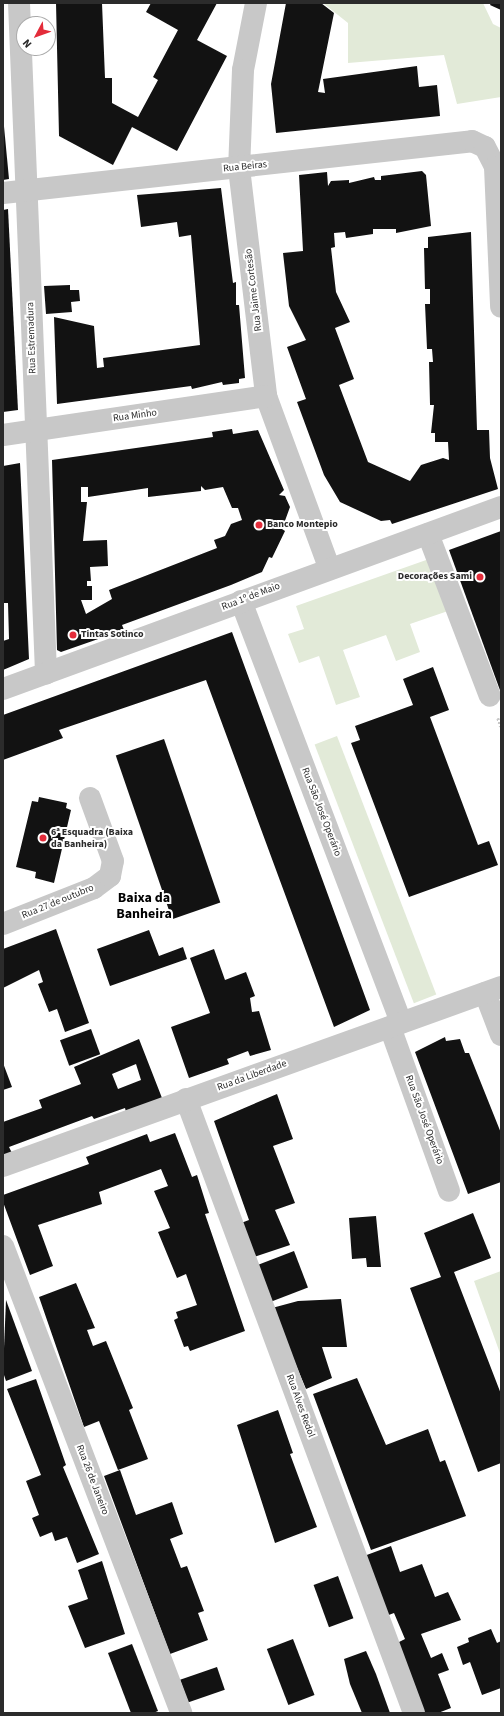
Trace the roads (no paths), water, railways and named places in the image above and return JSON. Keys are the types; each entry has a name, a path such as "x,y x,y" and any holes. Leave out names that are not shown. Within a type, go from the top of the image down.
{"street":[{"name":"Rua Estremadura","path":"19,3 28,191 34,430 46,674"},
{"name":"Rua Jaime Cortesão","path":"256,3 243,70 239,168 266,396 329,567"},
{"name":"Rua Beiras","path":"3,193 472,141 486,147 494,167 501,307"},
{"name":"Rua Minho","path":"3,435 266,396"},
{"name":"Rua 1º de Maio","path":"3,690 329,567 428,534 501,507"},
{"path":"428,534 490,696"},
{"name":"Rua São José Operário","path":"241,601 395,1025 449,1191"},
{"name":"Rua 27 de outubro","path":"3,924 94,888 110,876 114,861 90,798"},
{"path":"493,990 501,1035"},
{"name":"Rua da Liberdade","path":"3,1166 493,990"},
{"name":"Rua Alves Redol","path":"186,1099 414,1713"},
{"name":"Rua 26 de Janeiro","path":"3,1246 181,1713"}],"place":[{"name":"Banco Montepio","path":"259,525"},
{"name":"Decorações Sami","path":"480,577"},
{"name":"Tintas Sotinco","path":"73,635"},
{"name":"6ª Esquadra (Baixa da Banheira)","path":"43,838"}],"district":[{"name":"Baixa da Banheira","path":"144,906"}]}
